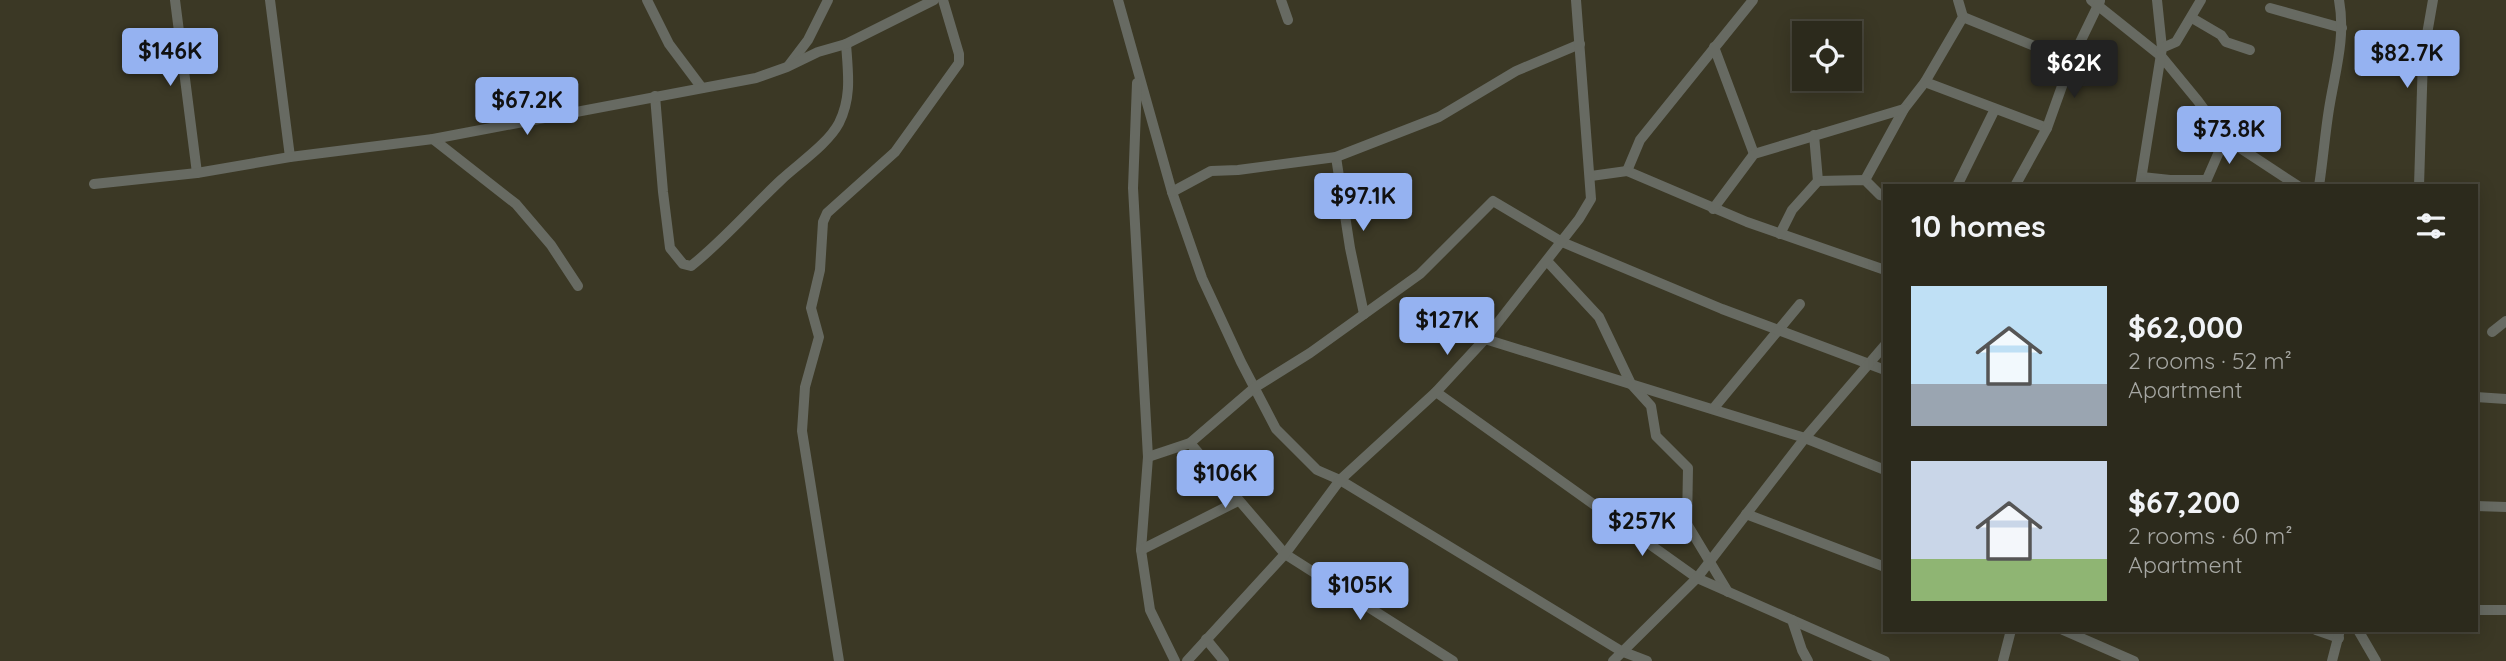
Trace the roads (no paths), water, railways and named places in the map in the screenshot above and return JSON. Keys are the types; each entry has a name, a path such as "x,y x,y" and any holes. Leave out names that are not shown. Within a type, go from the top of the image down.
{"street":[{"path":"175,0 197,173"},
{"path":"270,0 290,157"},
{"path":"647,0 669,44 702,88"},
{"path":"787,67 808,40 828,0"},
{"path":"94,184 197,173 290,157 433,139 756,78 818,52 846,44 934,0"},
{"path":"839,661 802,431 805,387 819,337 811,309 820,270 823,222 827,213 895,152 960,63 960,54 943,0"},
{"path":"1118,0 1172,192 1202,278 1276,429 1317,470 1340,480 1621,652 1647,661"},
{"path":"1281,0 1288,20"},
{"path":"1186,661 1286,554 1340,480 1436,392 1485,339 1562,242 1591,199 1576,0"},
{"path":"1627,171 1640,140 1753,0"},
{"path":"1865,180 1904,109 1926,82 1963,17 1958,0"},
{"path":"2157,0 2162,52 2141,181 2204,183 2225,138"},
{"path":"2162,52 2176,42 2201,0"},
{"path":"2319,184 2343,28 2339,0"},
{"path":"2419,184 2423,57 2433,0"},
{"path":"2020,184 2047,128 2071,61 2097,2 2162,52 2225,138 2295,184"},
{"path":"2270,8 2343,28"},
{"path":"1963,17 2071,61"},
{"path":"2192,18 2221,35 2226,43 2250,50"},
{"path":"655,96 670,248 683,264 691,266 709,252 838,125 849,96 846,44"},
{"path":"1172,192 1212,171 1336,157 1439,117 1516,71 1580,44"},
{"path":"1714,47 1754,154"},
{"path":"1137,69 1133,188 1148,457 1141,550 1150,610 1175,661"},
{"path":"1926,82 2047,128"},
{"path":"1713,209 1754,154 1904,109"},
{"path":"1958,184 1996,109"},
{"path":"1780,234 1792,210 1818,181 1814,135"},
{"path":"433,139 516,204 551,245 578,286"},
{"path":"1336,157 1350,248 1364,314"},
{"path":"1591,176 1627,171 1713,209 1883,269"},
{"path":"1818,181 1865,180 1883,196"},
{"path":"1148,457 1190,443 1254,388 1310,353 1420,274 1493,201 1562,242 1722,309 1883,369"},
{"path":"1547,261 1599,317 1631,384 1651,405 1656,436 1688,468 1688,524 1728,592"},
{"path":"1713,409 1800,304"},
{"path":"2492,332 2506,321"},
{"path":"1485,339 1805,438 1883,469"},
{"path":"1613,661 1697,578 1805,438 1883,347"},
{"path":"1436,392 1697,578 1885,661"},
{"path":"2478,397 2506,399"},
{"path":"1190,443 1286,554 1453,661"},
{"path":"1141,550 1238,501"},
{"path":"2478,506 2506,507"},
{"path":"1746,514 1883,566"},
{"path":"2478,610 2506,610"},
{"path":"1792,620 1808,661"},
{"path":"2003,661 2010,632"},
{"path":"2068,632 2134,661"},
{"path":"2359,632 2376,661"},
{"path":"2332,661 2339,634"},
{"path":"1206,639 1224,661"}]}
